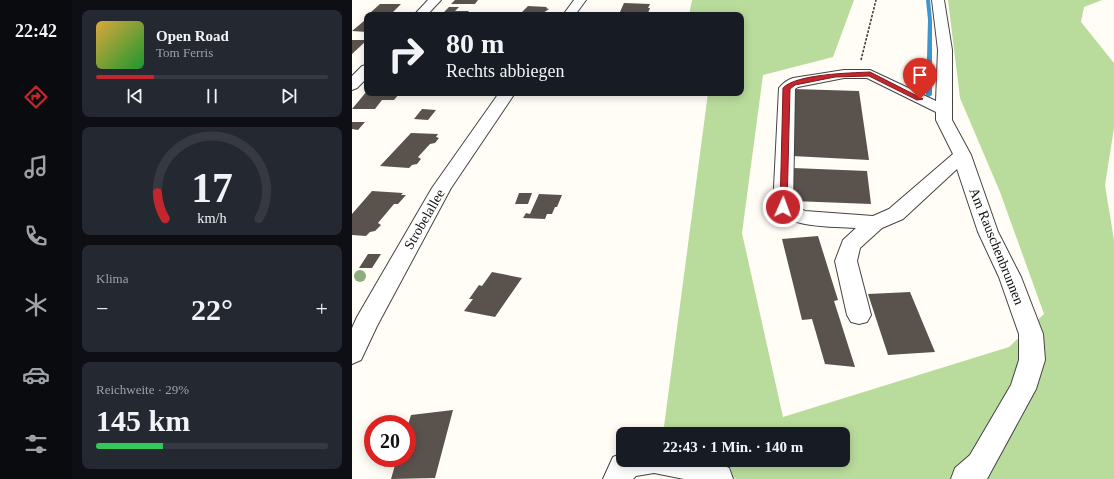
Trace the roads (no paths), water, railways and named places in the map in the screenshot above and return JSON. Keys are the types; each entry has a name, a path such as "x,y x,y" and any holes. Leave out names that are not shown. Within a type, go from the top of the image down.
{"street":[{"path":"423,12 435,0"},
{"path":"571,12 580,0"},
{"name":"Am Rauschenbrunnen","path":"938,0 945,50 944,120 962,155 988,232 1010,277 1031,334 1032,360 1023,389 980,465 966,479"},
{"path":"352,85 364,72"},
{"path":"875,223 801,217 783,207 787,88 793,83 806,80 844,74 870,74 928,103 944,109"},
{"name":"Strobelallee","path":"352,353 366,324 442,188 505,96"},
{"path":"858,314 846,261 850,244 875,223 896,214 962,155"},
{"path":"618,479 623,467"},
{"path":"693,467 711,474 718,479"}],"waterway":[{"path":"928,0 930,20 929,95"}]}
